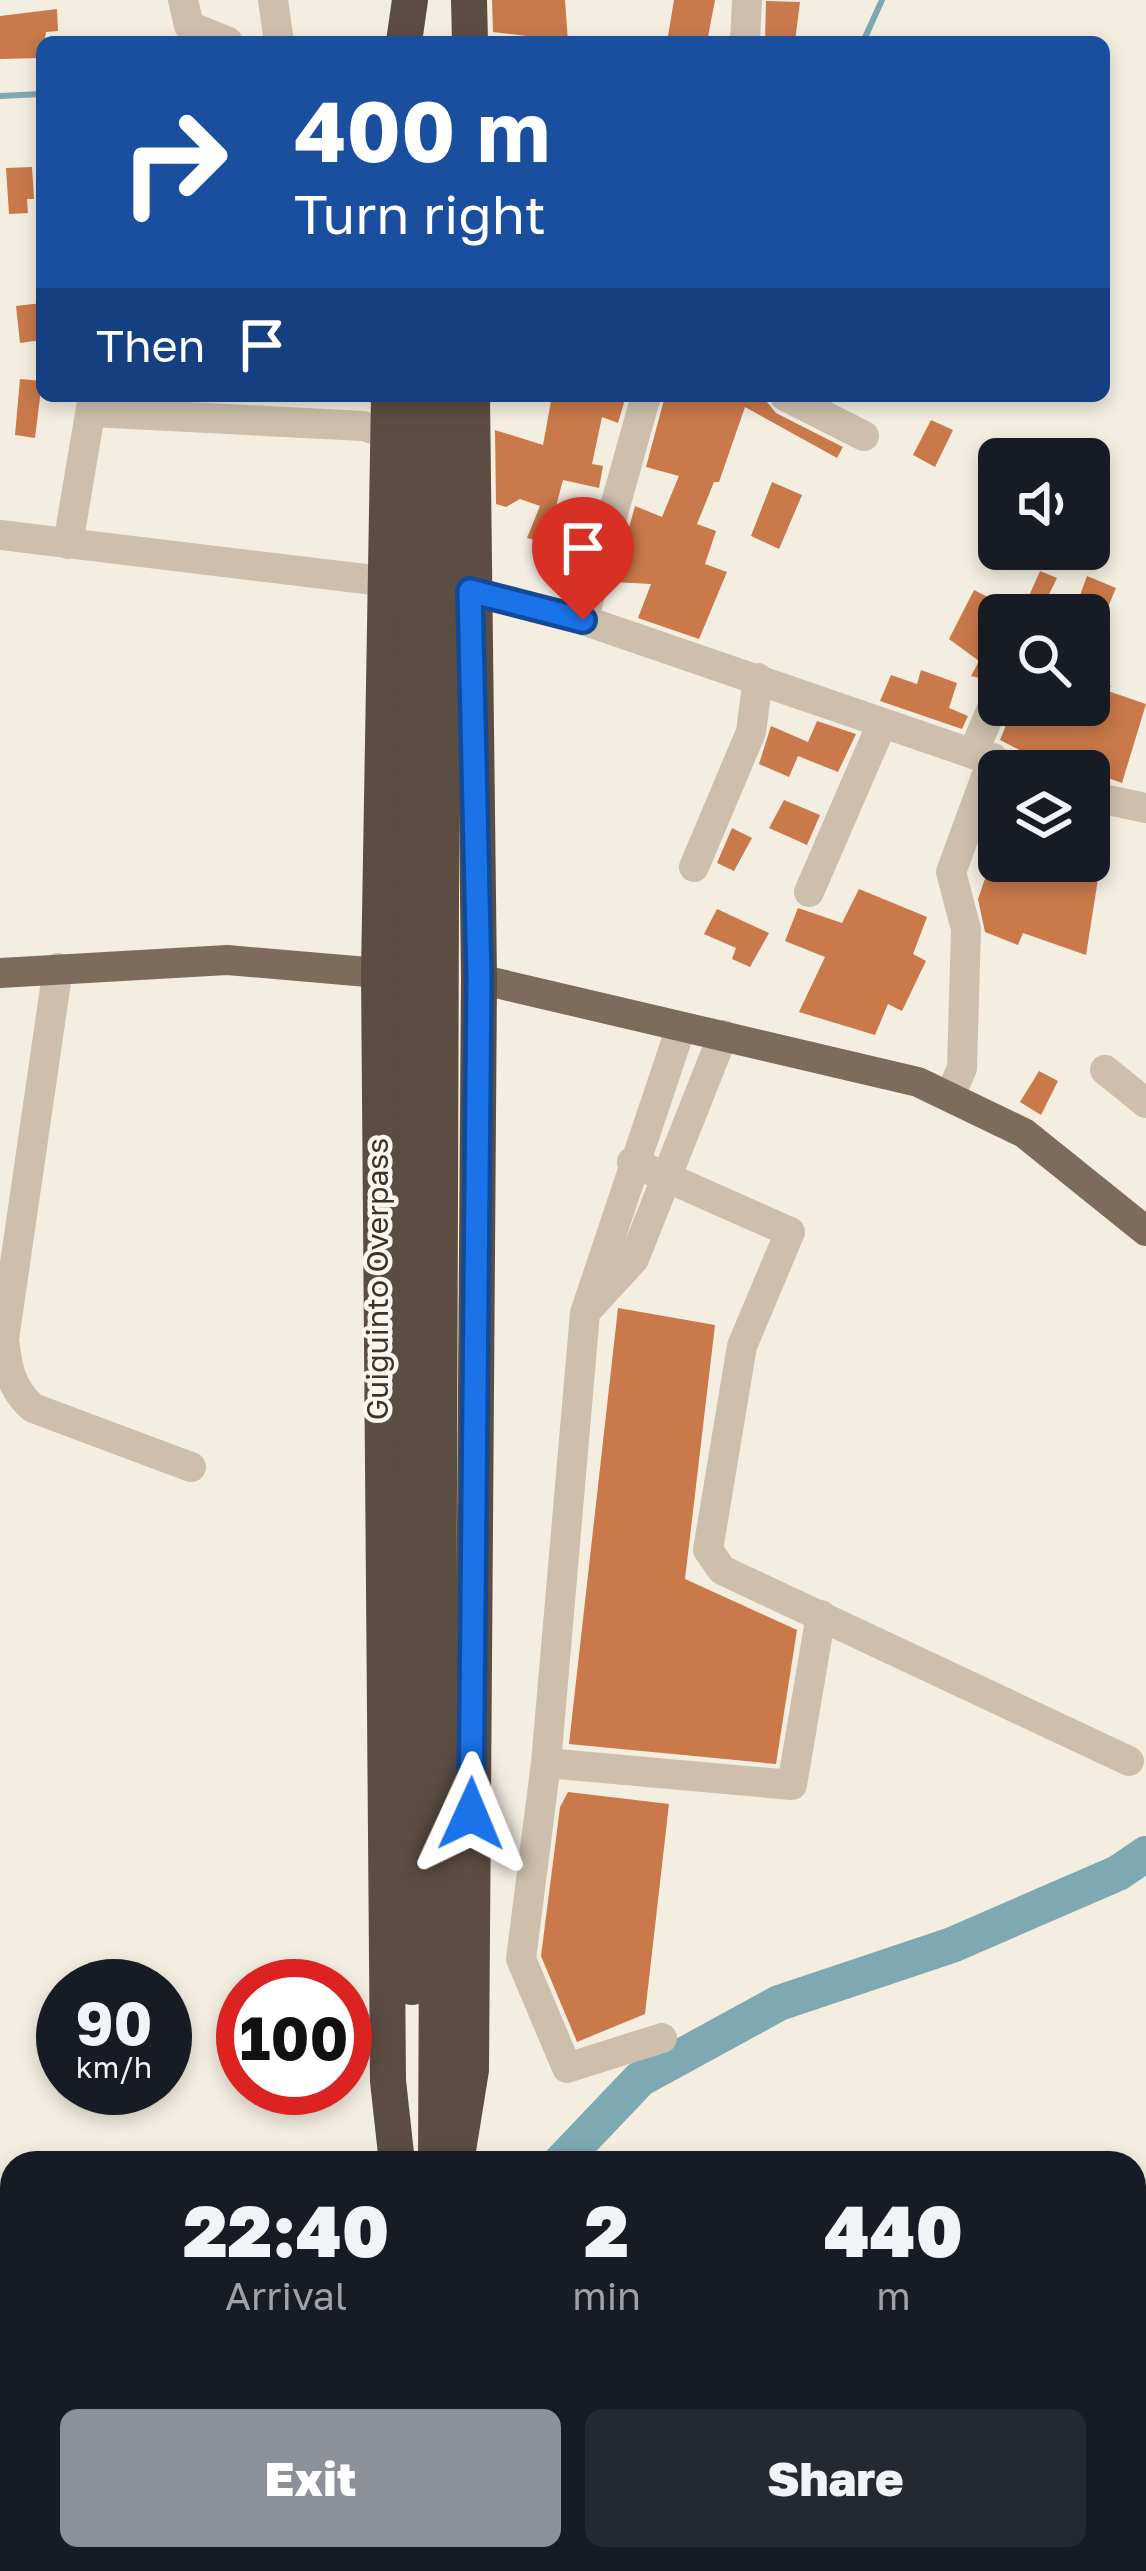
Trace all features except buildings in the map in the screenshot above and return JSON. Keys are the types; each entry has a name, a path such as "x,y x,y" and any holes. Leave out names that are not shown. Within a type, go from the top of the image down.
{"highway":[{"path":"405,36 414,0"},
{"path":"414,0 417,36"},
{"path":"448,36 449,0"},
{"path":"469,0 470,36"},
{"path":"389,402 390,582 380,973 388,2081 396,2151"},
{"name":"Guiguinto Overpass","path":"419,402 442,605"},
{"name":"Guiguinto Overpass","path":"412,2151 443,402"},
{"path":"458,2151 471,2070 479,979 442,605 471,402"},
{"name":"Guiguinto Overpass","path":"425,1486 436,2151"}],"main road":[{"path":"0,974 227,960 341,965 380,973"},
{"path":"479,979 864,1065 950,1096 1024,1133 1146,1231"}],"street":[{"path":"183,0 189,26 213,36"},
{"path":"273,0 278,36"},
{"path":"745,36 746,0"},
{"path":"583,620 644,402"},
{"path":"797,402 864,436"},
{"path":"68,544 92,404 363,426 389,434"},
{"path":"0,535 390,582"},
{"path":"442,605 583,620 758,678 880,726 978,754"},
{"path":"694,867 751,733 758,678"},
{"path":"809,892 880,726"},
{"path":"950,1096 962,1068 966,929 951,872 978,773"},
{"path":"1110,800 1146,808"},
{"path":"58,968 4,1340 7,1369 19,1396 33,1408 191,1467"},
{"path":"662,2038 567,2068 521,1959 546,1763 585,1312 681,1027"},
{"path":"585,1312 634,1258 723,1035"},
{"path":"1105,1070 1146,1103"},
{"path":"632,1162 790,1232 742,1346 708,1550 722,1570 1129,1761"},
{"path":"546,1763 792,1785 821,1615"}],"waterway":[{"path":"866,36 882,0"},
{"path":"0,96 36,94"},
{"path":"571,2151 640,2079 779,2003 952,1945 1118,1873 1146,1854"}],"route":[{"path":"471,1814 479,979 470,591 583,620"}]}
